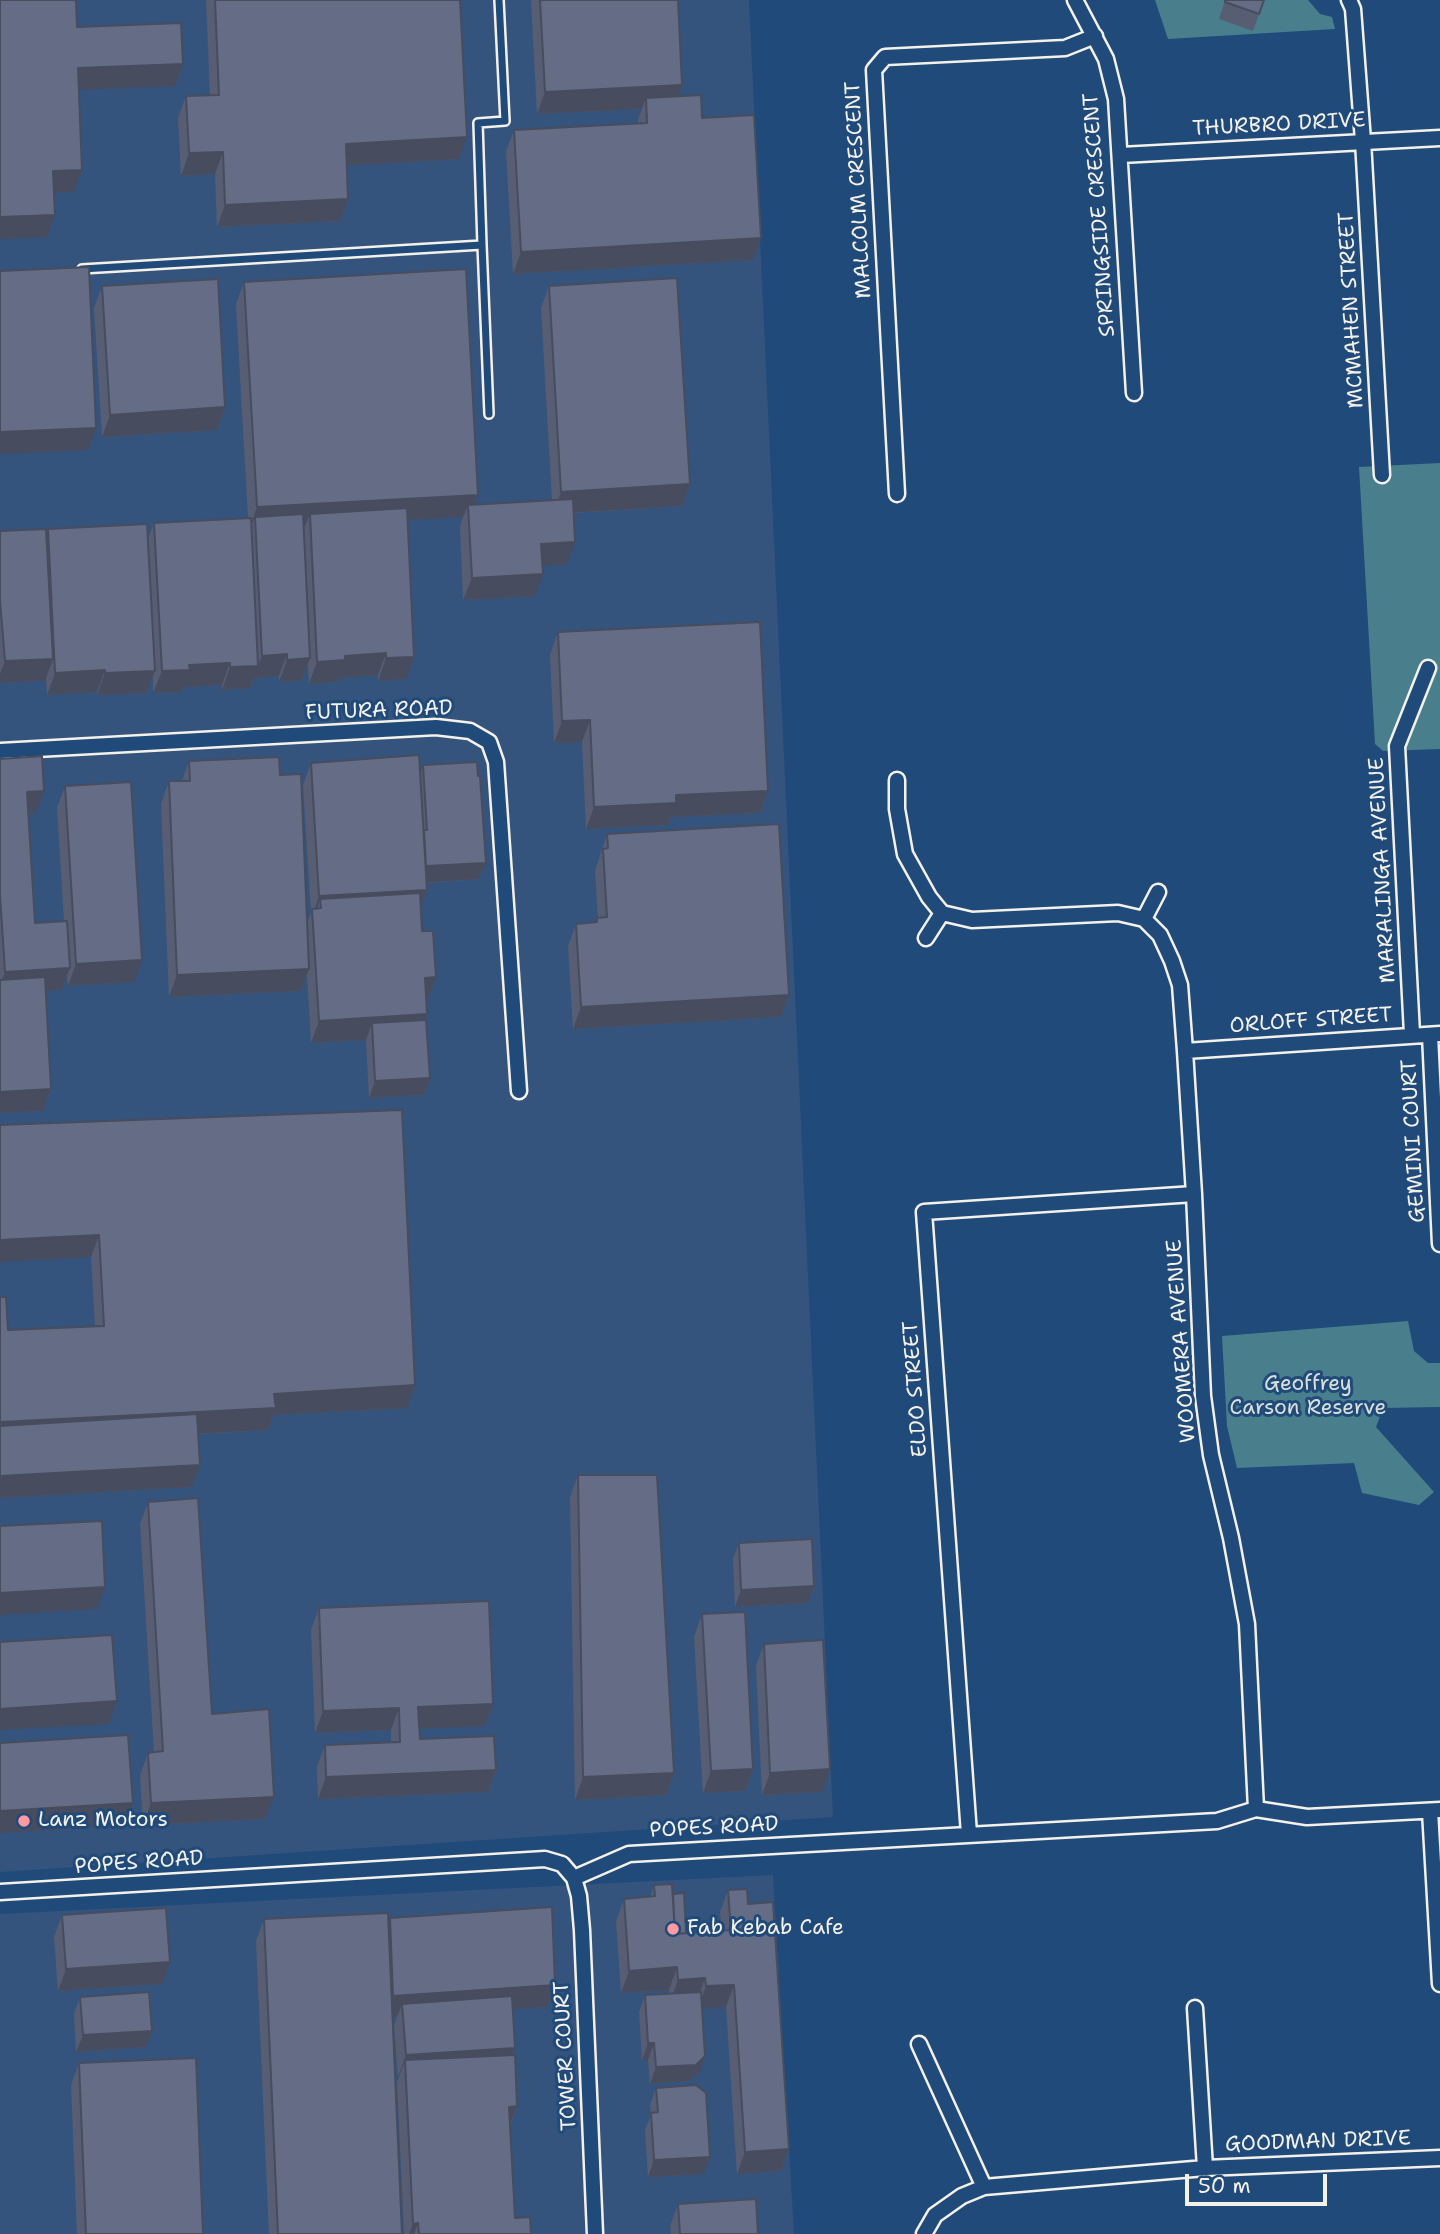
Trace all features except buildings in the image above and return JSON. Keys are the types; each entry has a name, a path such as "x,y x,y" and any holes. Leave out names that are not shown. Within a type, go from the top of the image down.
{"street":[{"name":"SPRINGSIDE CRESCENT","path":"1075,0 1106,59 1116,99 1134,393"},
{"name":"MCMAHEN STREET","path":"1349,0 1353,9 1363,141 1382,475"},
{"name":"MALCOLM CRESCENT","path":"897,494 874,70 885,57 1065,48 1095,36"},
{"name":"THURBRO DRIVE","path":"1121,155 1440,138"},
{"name":"MARALINGA AVENUE","path":"1412,1034 1397,746 1428,668"},
{"name":"FUTURA ROAD","path":"0,751 436,727 470,731 489,742 496,762 519,1091"},
{"path":"897,780 897,809 905,854 929,897 942,913 972,920 1118,913 1144,919 1158,892"},
{"path":"926,938 942,913"},
{"name":"WOOMERA AVENUE","path":"1144,919 1160,935 1180,985 1194,1194 1203,1396 1211,1455 1231,1538 1247,1624 1256,1809"},
{"name":"ORLOFF STREET","path":"1185,1051 1412,1034 1435,1035"},
{"name":"GEMINI COURT","path":"1435,1035 1440,1244"},
{"name":"ELDO STREET","path":"968,1834 924,1212 1194,1194"},
{"name":"POPES ROAD","path":"0,1892 545,1859 562,1864 573,1878 629,1854 1217,1821 1256,1809 1307,1817 1435,1810"},
{"path":"1435,1810 1440,1984"},
{"name":"TOWER COURT","path":"573,1878 579,1896 582,1930 595,2234"},
{"path":"1195,2008 1205,2168"},
{"path":"919,2044 984,2186"},
{"name":"GOODMAN DRIVE","path":"924,2234 935,2215 962,2196 984,2186 1205,2168 1440,2158"}],"lane":[{"path":"489,414 478,123 505,121 499,0"},
{"path":"69,270 482,245"}],"shaded area":[{"path":"0,0 749,0 833,1817 0,1872"},
{"path":"773,1875 794,2234 0,2234 0,1914"}],"green space":[{"path":"1155,0 1308,0 1320,14 1332,17 1335,29 1168,39"},
{"path":"1440,463 1440,749 1383,751 1375,744 1359,467"},
{"name":"Geoffrey Carson Reserve","path":"1408,1321 1414,1351 1428,1363 1440,1363 1440,1407 1383,1408 1376,1427 1434,1492 1419,1505 1362,1493 1354,1463 1237,1468 1227,1426 1222,1336"}],"place":[{"name":"Lanz Motors","path":"24,1821"},
{"name":"Fab Kebab Cafe","path":"673,1929"}]}
